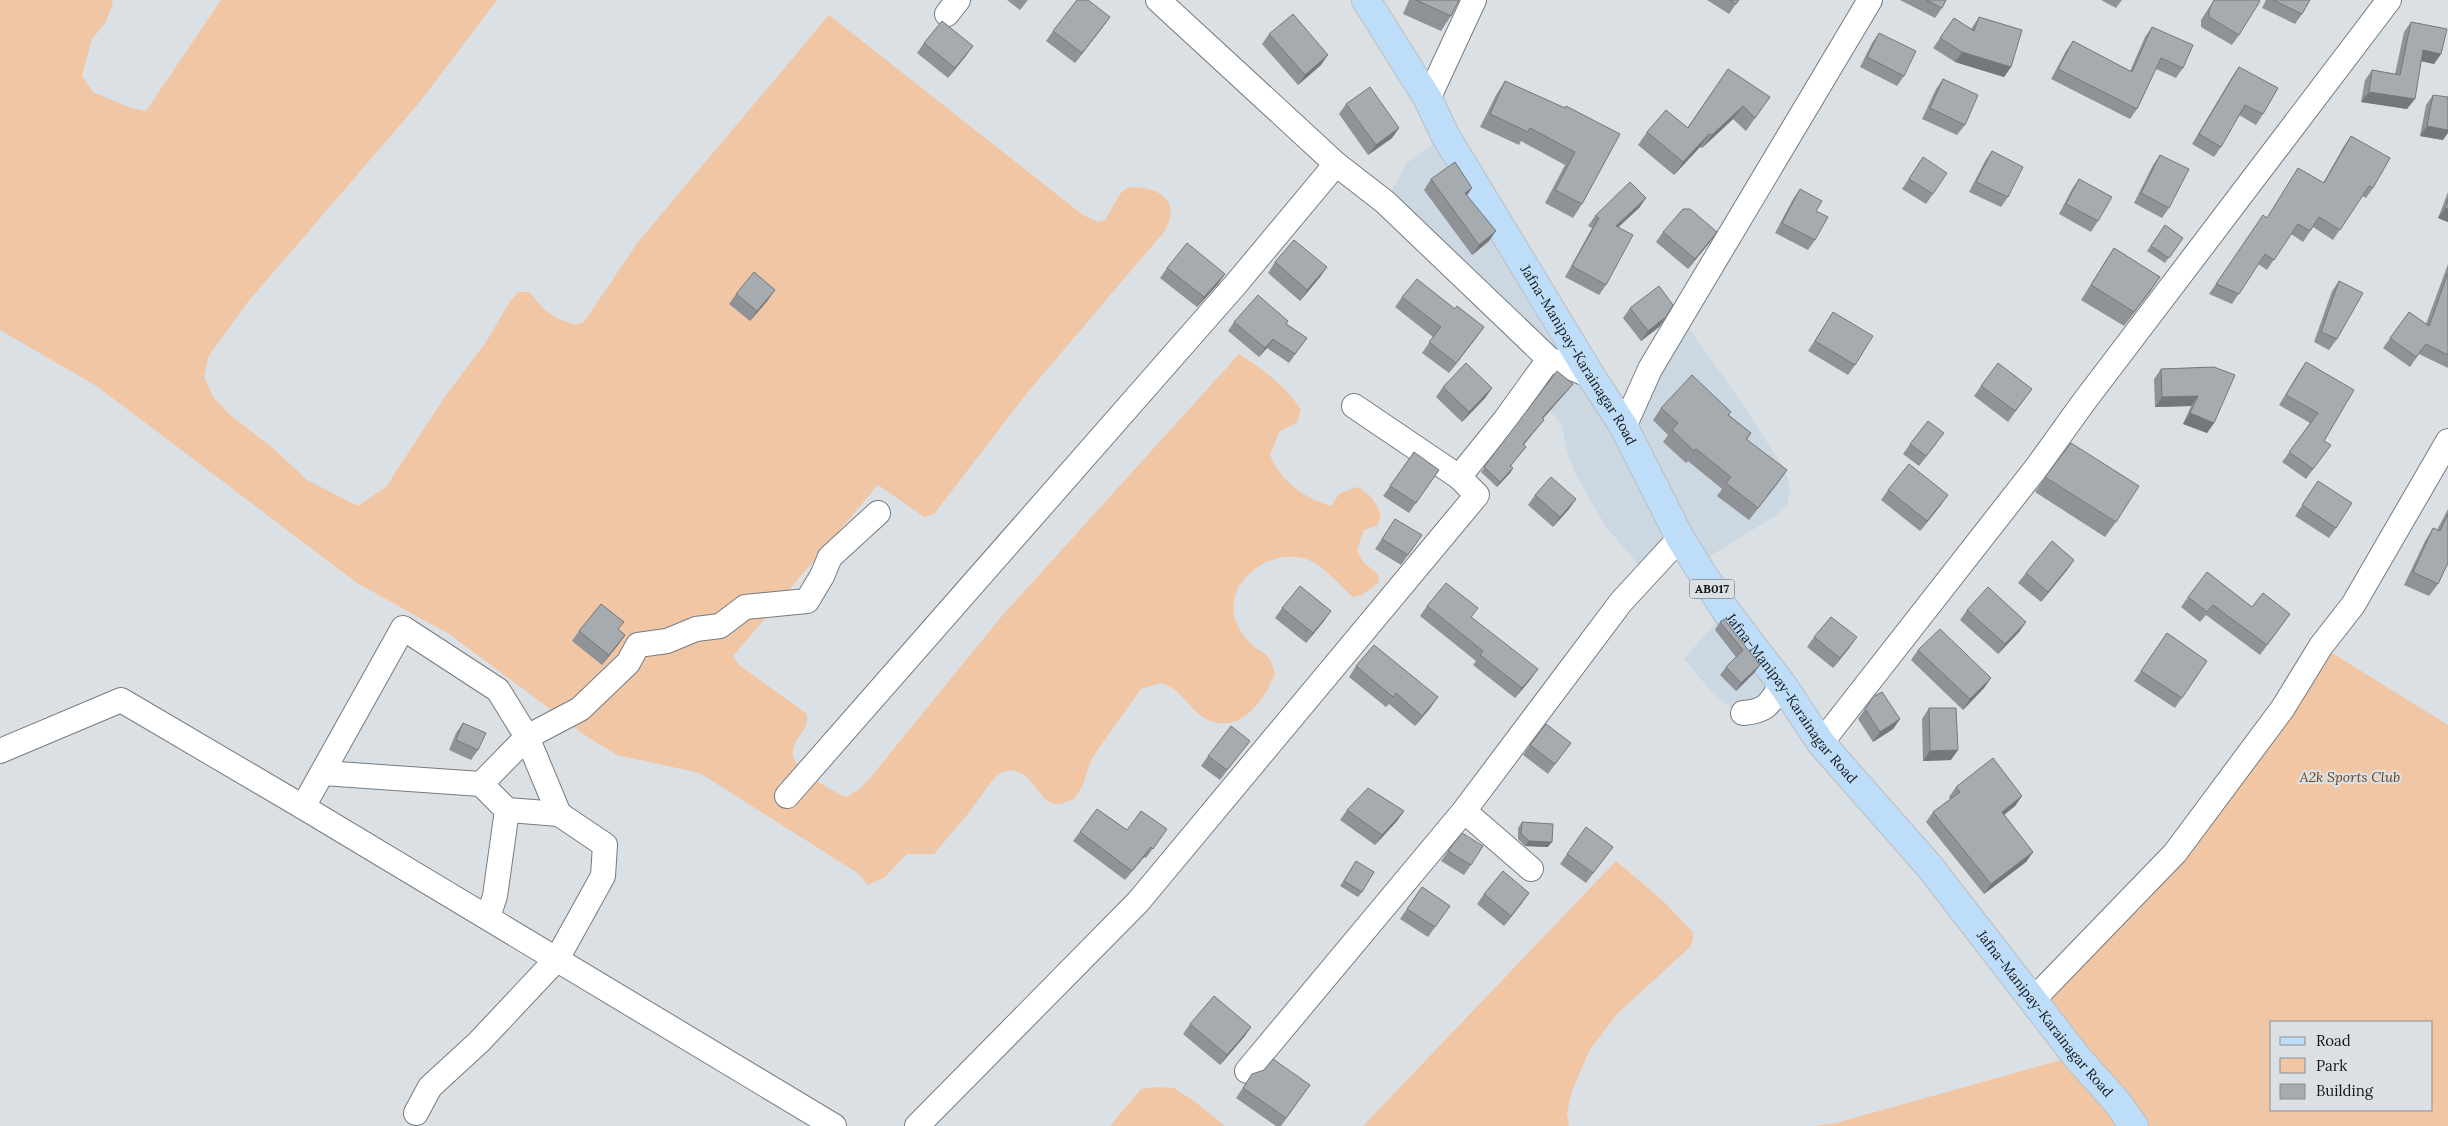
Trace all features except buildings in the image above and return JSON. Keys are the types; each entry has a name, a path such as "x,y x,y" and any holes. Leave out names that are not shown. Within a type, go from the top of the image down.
{"main road":[{"name":"Jafna-Manipay-Karainagar Road","path":"1366,0 1428,99 1445,135 1624,427 1680,538 1726,611 1782,684 1821,743 1930,867 2034,999 2076,1056 2117,1102 2134,1126"}],"street":[{"path":"1158,0 1336,164 1385,202 1549,359 1591,376"},
{"path":"1428,99 1474,0"},
{"path":"1624,427 1650,370 1870,0"},
{"path":"1821,743 2037,467 2082,403 2389,0"},
{"path":"787,796 1236,284 1336,164"},
{"path":"1459,477 1511,413 1549,359"},
{"path":"918,1126 1138,902 1477,495 1459,477 1354,406"},
{"path":"2034,999 2175,853 2282,708 2321,646 2353,605 2448,441"},
{"path":"481,784 527,737 580,709 628,663 638,645 667,641 696,630 720,626 745,606 807,601 822,576 830,556 878,513"},
{"path":"1247,1071 1464,811 1621,602 1680,538"},
{"path":"304,807 403,628 498,690 527,737 559,814"},
{"path":"1743,713 1757,712 1768,706 1782,684"},
{"path":"0,751 121,700 304,807 834,1126"},
{"path":"323,773 481,784 507,810 559,814 605,845 603,876 557,959 479,1042 430,1087 416,1113"},
{"path":"488,917 495,896 507,810"},
{"path":"1464,811 1531,869"}],"shaded area":[{"path":"1445,135 1624,426 1682,319 1744,406 1785,470 1790,490 1787,504 1775,516 1697,564 1680,538 1646,573 1606,527 1576,475 1568,455 1561,423 1529,389 1549,359 1385,202 1407,163"},
{"path":"1726,611 1782,684 1743,713 1726,704 1711,691 1684,659"}],"green space":[{"path":"0,0 112,0 106,22 92,39 82,76 93,92 128,107 146,111 221,0 497,0 419,103 247,303 208,357 204,377 214,398 230,415 274,449 307,480 358,506 386,487 444,398 486,342 509,303 518,292 529,292 544,309 559,319 576,325 584,322 638,242 829,15 1083,215 1098,222 1105,220 1120,194 1126,188 1147,189 1164,196 1169,203 1171,211 1164,232 1027,393 934,514 924,517 878,485 733,656 739,665 807,714 806,726 795,745 793,757 797,764 812,778 846,797 860,789 870,778 1001,617 1239,354 1273,379 1288,393 1301,410 1297,422 1279,432 1270,455 1280,473 1302,493 1321,503 1331,506 1339,494 1357,487 1366,492 1374,502 1381,515 1377,526 1364,530 1357,550 1364,563 1378,574 1379,582 1362,595 1353,597 1327,572 1309,560 1295,557 1281,558 1267,562 1255,569 1244,579 1237,591 1234,604 1235,619 1249,642 1264,653 1271,662 1275,673 1266,693 1251,711 1242,718 1232,722 1210,721 1195,711 1175,690 1161,683 1141,689 1092,758 1082,787 1074,799 1061,804 1053,804 1045,799 1025,775 1013,770 1003,772 995,777 967,815 934,854 907,854 885,877 868,885 859,874 700,773 617,755 589,738 449,634 357,583 98,387 0,330"},
{"name":"A2k Sports Club","path":"2321,646 2448,725 2448,1126 1814,1126 1836,1123 2075,1056 2034,999 2175,853"},
{"path":"1616,861 1662,900 1693,932 1693,940 1690,947 1617,1014 1589,1051 1572,1091 1567,1113 1569,1126 1363,1126"},
{"path":"1154,1087 1174,1088 1194,1101 1225,1126 1110,1126 1141,1089"}]}
